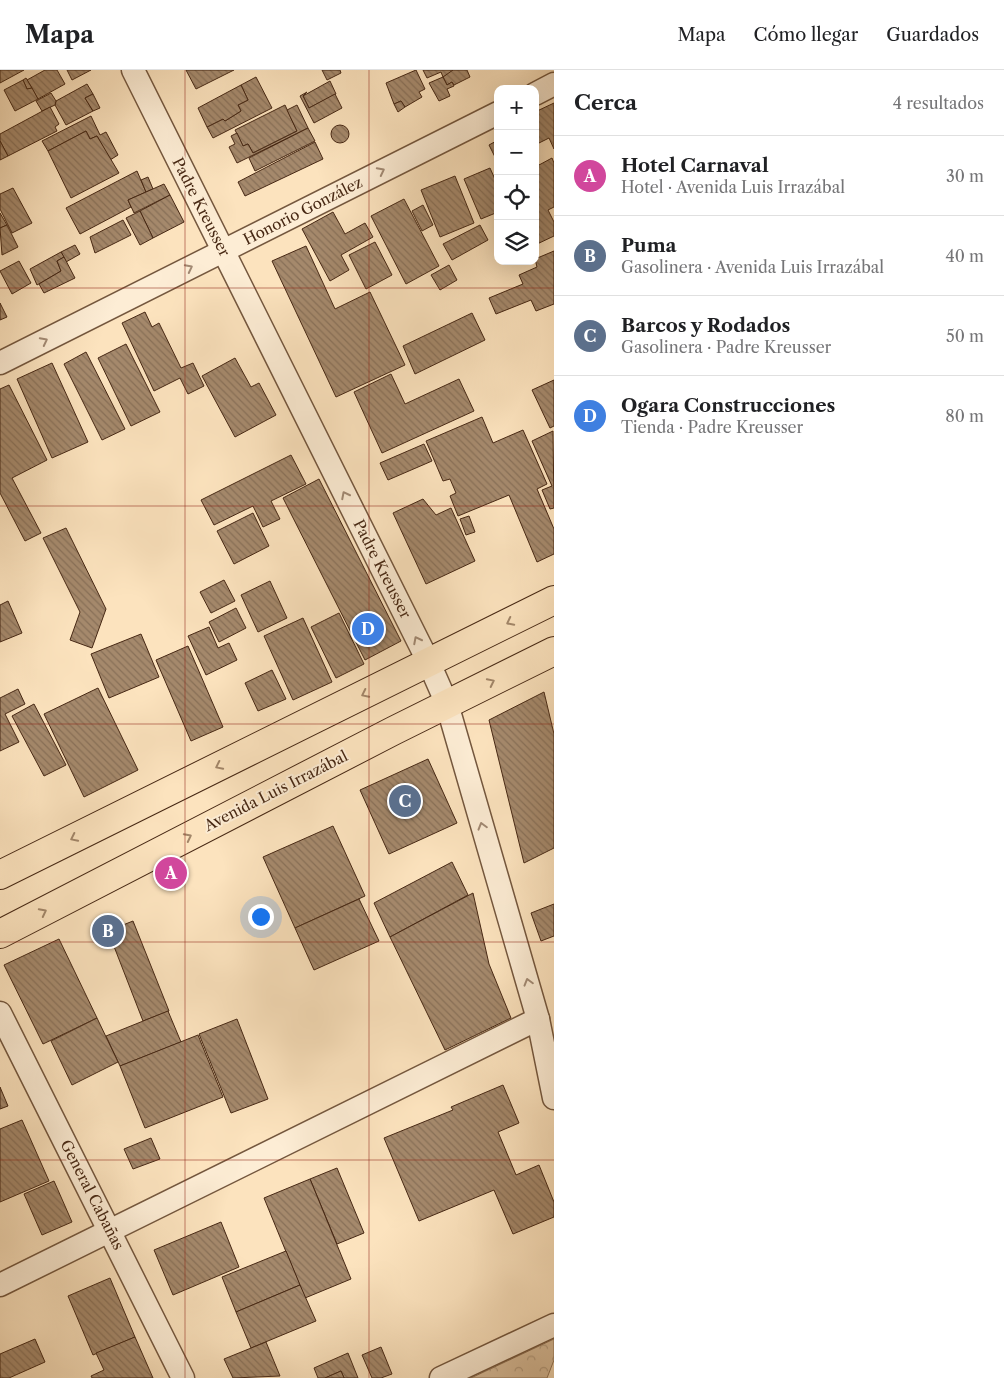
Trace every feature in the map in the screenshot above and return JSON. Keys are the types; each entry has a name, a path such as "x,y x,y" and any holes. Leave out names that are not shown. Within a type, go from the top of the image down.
{"highway":[{"path":"0,875 554,600"},
{"name":"Avenida Luis Irrazábal","path":"0,934 554,651"}],"street":[{"name":"Padre Kreusser","path":"133,70 429,663 447,704 538,1019 554,1098"},
{"path":"539,92 554,84"},
{"name":"Honorio González","path":"0,363 494,115"},
{"name":"General Cabañas","path":"0,1013 183,1378"},
{"path":"0,1285 538,1019"},
{"path":"440,1378 554,1324"}],"green space":[{"path":"554,1339 554,1360 547,1378 471,1378"}],"building":[{"path":"0,70 24,70 0,83"},
{"path":"45,70 57,70 65,84 38,99 27,80"},
{"path":"67,70 91,70 72,80"},
{"path":"186,70 234,70 196,89"},
{"path":"322,70 340,70 341,73 327,80"},
{"path":"416,70 425,89 419,92 422,97 405,107 401,101 394,104 386,83"},
{"path":"423,70 453,70 454,72 443,77 441,72 427,78"},
{"path":"453,70 467,70 470,77 454,85 452,82 447,85 443,77"},
{"path":"256,77 272,108 213,138 207,127 223,119 225,121 241,111 238,105 248,100 241,85"},
{"path":"443,77 447,85 452,82 454,86 447,89 450,96 439,101 429,83"},
{"path":"26,78 32,88 27,89 23,80"},
{"path":"23,80 27,89 32,88 38,99 15,111 4,90"},
{"path":"330,81 336,94 309,108 303,96"},
{"path":"87,84 93,94 85,98 93,111 66,125 55,105 56,101"},
{"path":"241,85 248,100 238,105 241,111 225,121 223,119 207,127 198,108"},
{"path":"307,92 303,96 309,108 335,94 342,108 314,123 300,96"},
{"path":"51,93 56,101 55,105 42,111 36,101"},
{"path":"93,94 100,108 93,111 85,98"},
{"path":"401,101 405,107 398,112 394,104"},
{"path":"554,103 554,149 549,138 539,143 539,110"},
{"path":"285,105 297,131 253,153 248,144 243,146 235,130"},
{"path":"297,105 308,128 237,163 229,147 235,144 231,136 237,133 243,146 248,144 253,153 297,131 287,110"},
{"path":"50,107 59,124 55,127 57,131 8,156 0,141 0,134"},
{"path":"91,116 100,135 106,132 118,155 110,160 97,136 90,139 86,131 48,151 42,141"},
{"path":"336,125 344,125 349,130 347,141 336,143 331,138 331,130"},
{"path":"308,128 315,141 255,171 249,158"},
{"path":"86,131 90,139 97,136 119,173 71,198 48,151"},
{"path":"0,141 8,156 0,160"},
{"path":"315,142 323,159 245,196 238,182"},
{"path":"494,142 494,155 489,145"},
{"path":"552,158 554,163 554,207 548,210 554,222 554,236 539,243 539,165"},
{"path":"490,168 494,177 494,214 481,219 464,179"},
{"path":"137,171 146,192 128,200 131,207 80,234 66,208"},
{"path":"455,176 474,223 440,237 421,190"},
{"path":"148,177 153,189 146,192 141,180"},
{"path":"164,184 170,195 134,213 128,200"},
{"path":"13,188 32,223 12,233 0,209 0,194"},
{"path":"170,195 184,222 153,238 140,211"},
{"path":"404,199 439,266 406,284 371,216"},
{"path":"423,205 433,225 422,231 412,211"},
{"path":"140,211 153,238 140,245 126,218"},
{"path":"333,212 345,234 365,223 373,237 341,255 349,270 330,281 302,229"},
{"path":"0,213 7,225 0,228"},
{"path":"123,220 131,235 95,253 90,237"},
{"path":"7,225 18,247 2,255 0,228"},
{"path":"480,225 488,240 452,260 443,244"},
{"path":"375,242 392,275 366,289 349,255"},
{"path":"75,245 80,254 66,262 61,252"},
{"path":"306,246 335,309 370,292 405,365 336,397 272,261"},
{"path":"554,251 554,304 536,311 531,300 496,314 489,298 523,284 519,275 537,267 536,265 539,265 539,257"},
{"path":"61,252 64,257 57,261 61,271 37,285 30,269"},
{"path":"64,257 75,278 44,293 39,284 61,271 57,261"},
{"path":"19,261 31,283 12,294 0,271"},
{"path":"449,265 457,280 440,290 431,275"},
{"path":"0,303 7,317 0,320"},
{"path":"145,312 152,327 159,323 181,368 193,363 204,386 188,394 180,378 154,391 122,323"},
{"path":"472,313 485,340 415,374 403,346"},
{"path":"126,344 160,412 131,426 98,358"},
{"path":"86,352 125,429 102,440 64,364"},
{"path":"235,358 251,387 259,383 276,415 235,437 202,376"},
{"path":"52,363 88,442 52,458 17,379"},
{"path":"391,374 405,404 459,379 474,411 382,453 354,392"},
{"path":"554,380 554,426 550,428 532,390"},
{"path":"9,385 47,460 12,478 41,533 25,541 0,493 0,389"},
{"path":"482,417 493,443 523,430 547,484 537,489 554,529 554,554 537,562 509,495 458,516 450,496 456,493 450,479 443,481 426,441"},
{"path":"553,431 554,508 550,509 542,490 552,486 532,441"},
{"path":"424,444 432,461 388,480 380,463"},
{"path":"291,455 306,484 271,501 280,519 263,527 253,506 214,525 201,500"},
{"path":"319,479 401,641 365,660 283,498"},
{"path":"423,499 436,515 451,508 475,561 426,584 393,513"},
{"path":"253,513 269,546 234,564 217,531"},
{"path":"469,516 475,532 466,535 460,519"},
{"path":"66,528 106,609 92,648 70,640 80,612 43,538"},
{"path":"224,580 235,601 211,613 200,592"},
{"path":"270,581 287,618 258,632 241,595"},
{"path":"8,601 22,633 0,642 0,605"},
{"path":"236,608 246,628 219,642 209,622"},
{"path":"339,613 364,664 336,678 311,627"},
{"path":"303,618 332,682 293,700 264,636"},
{"path":"209,627 218,648 229,643 237,660 206,675 188,636"},
{"path":"141,634 159,677 109,698 91,654"},
{"path":"188,646 223,727 191,741 156,660"},
{"path":"272,670 286,699 258,711 245,683"},
{"path":"98,688 138,770 84,797 44,714"},
{"path":"18,689 25,704 5,714 19,742 0,751 0,698"},
{"path":"544,692 554,734 554,848 524,863 489,720"},
{"path":"34,704 66,765 44,776 12,716"},
{"path":"428,759 457,823 389,854 360,790"},
{"path":"333,826 365,896 295,928 263,857"},
{"path":"452,862 468,895 390,937 374,903"},
{"path":"473,893 489,964 511,1018 445,1050 390,937"},
{"path":"359,899 379,941 314,970 295,928"},
{"path":"554,904 554,936 541,941 531,913"},
{"path":"133,921 169,1011 143,1021 108,931"},
{"path":"59,939 97,1018 43,1044 4,965"},
{"path":"168,1011 181,1042 120,1066 106,1036"},
{"path":"97,1018 118,1062 72,1085 51,1041"},
{"path":"237,1019 268,1099 231,1113 199,1034"},
{"path":"198,1035 223,1097 145,1128 120,1066"},
{"path":"503,1085 519,1123 498,1132 516,1175 539,1165 554,1202 554,1217 513,1234 494,1190 419,1221 384,1138 453,1110 451,1107"},
{"path":"0,1087 8,1106 0,1109"},
{"path":"22,1120 49,1181 0,1202 0,1129"},
{"path":"151,1138 160,1159 133,1169 124,1149"},
{"path":"337,1168 364,1233 337,1244 310,1179"},
{"path":"310,1179 351,1279 305,1298 264,1198"},
{"path":"54,1181 72,1222 42,1235 24,1194"},
{"path":"221,1222 239,1267 173,1295 154,1250"},
{"path":"286,1251 300,1285 236,1312 222,1277"},
{"path":"110,1278 135,1337 93,1355 68,1296"},
{"path":"300,1285 316,1321 251,1348 236,1312"},
{"path":"135,1337 153,1378 92,1378 91,1376 104,1370 96,1353"},
{"path":"35,1339 45,1362 9,1378 0,1378 0,1354"},
{"path":"266,1342 280,1376 233,1378 224,1359"},
{"path":"381,1347 392,1374 381,1378 372,1378 362,1355"},
{"path":"348,1353 358,1378 344,1378 341,1371 325,1378 318,1378 314,1368"},
{"path":"341,1371 344,1378 325,1378"}],"place":[{"name":"Ogara Construcciones","path":"368,629"},
{"name":"Barcos y Rodados","path":"405,801"},
{"name":"Hotel Carnaval","path":"171,873"},
{"name":"Puma","path":"108,931"}]}
